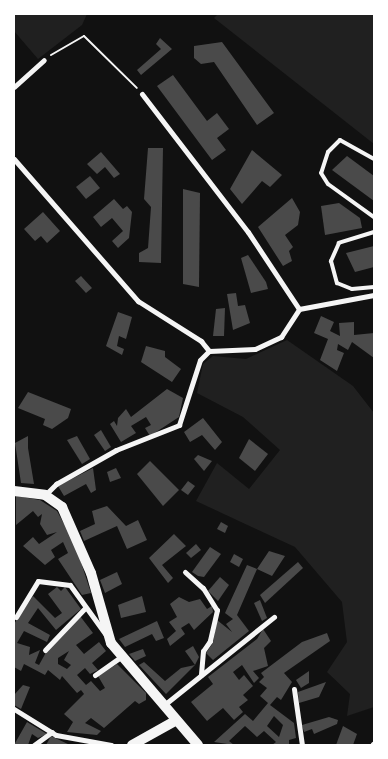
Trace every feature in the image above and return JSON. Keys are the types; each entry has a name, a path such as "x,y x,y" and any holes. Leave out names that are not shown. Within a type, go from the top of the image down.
{"main road":[{"path":"14,491 45,495 62,508 83,550 107,636 121,657 198,745"},
{"path":"132,745 177,720"}],"street":[{"path":"14,87 44,60"},
{"path":"142,94 248,232 299,309"},
{"path":"14,159 138,301 201,340 209,351"},
{"path":"45,495 56,484 116,450 179,425 200,360 209,351 255,349 281,337 299,309 374,295"},
{"path":"185,572 203,588 217,610 210,641 203,651 201,674"},
{"path":"16,617 38,581 70,584 85,608 107,636"},
{"path":"45,650 85,608"},
{"path":"161,701 201,674 274,617"},
{"path":"95,675 121,657"},
{"path":"294,689 302,745"},
{"path":"14,709 52,732 111,745"},
{"path":"34,745 52,732"}],"lane":[{"path":"374,159 340,140 328,152 321,172 328,184 374,217"},
{"path":"374,232 339,243 331,261 337,283 352,289 374,287"}],"path":[{"path":"44,60 71,40 84,36 142,94"}],"shaded area":[{"path":"14,14 87,14 82,25 38,59 14,31"},
{"path":"218,14 374,14 374,144 214,18"},
{"path":"287,340 353,386 374,413 374,707 347,716 350,694 327,672 347,642 342,602 295,547 196,501 217,463 249,489 280,450 243,417 197,393 203,364 213,356 246,359"}],"building":[{"path":"160,38 172,49 141,75 137,70 161,49 156,44"},
{"path":"222,42 274,113 257,125 214,62 201,64 194,58 194,46"},
{"path":"173,75 207,121 217,113 229,129 217,138 226,150 212,160 157,86"},
{"path":"148,148 163,148 161,263 139,262 139,253 148,248 151,207 144,199"},
{"path":"252,150 282,175 270,187 262,181 242,204 230,189"},
{"path":"101,152 120,174 114,178 105,167 97,174 87,164"},
{"path":"347,156 374,176 374,201 332,170"},
{"path":"90,176 100,188 86,199 76,187"},
{"path":"183,189 200,193 199,287 183,284"},
{"path":"292,198 300,212 298,225 285,235 293,247 289,251 292,261 283,266 258,227"},
{"path":"114,199 123,209 127,206 132,212 129,238 118,248 112,241 123,231 112,218 101,227 93,217"},
{"path":"339,203 360,218 362,228 325,235 321,206"},
{"path":"43,212 60,231 47,243 41,236 35,241 24,229"},
{"path":"374,246 374,267 355,272 346,253"},
{"path":"248,255 266,282 268,289 251,293 241,258"},
{"path":"81,276 92,288 86,293 75,281"},
{"path":"236,293 238,306 245,305 250,323 233,330 227,294"},
{"path":"225,308 224,336 213,336 216,309"},
{"path":"118,312 132,317 126,339 119,336 117,346 124,349 122,355 106,346"},
{"path":"321,316 334,322 330,331 340,336 339,323 354,322 354,335 374,333 374,358 352,342 348,350 338,344 337,350 344,353 337,371 320,360 328,339 314,333"},
{"path":"146,346 165,351 165,357 181,369 172,382 141,362"},
{"path":"167,389 183,398 179,417 150,436 145,428 151,425 146,417 131,426 136,433 121,442 110,424 114,421 117,426 118,418 126,409 131,417"},
{"path":"28,392 71,409 68,418 52,429 43,425 45,419 18,408"},
{"path":"203,418 222,442 215,450 202,435 190,442 184,432"},
{"path":"101,430 111,447 105,451 94,435"},
{"path":"28,436 34,484 21,483 15,443"},
{"path":"77,436 90,459 82,464 67,440"},
{"path":"249,439 268,454 255,471 239,458"},
{"path":"198,455 212,461 204,471 194,459"},
{"path":"150,461 179,490 163,506 137,474"},
{"path":"93,468 96,490 91,493 86,484 64,496 58,486"},
{"path":"116,468 121,478 110,482 107,472"},
{"path":"188,481 195,486 188,495 181,490"},
{"path":"16,496 40,500 57,511 75,544 91,593 82,595 58,559 68,553 63,542 51,550 55,557 45,565 23,546 33,537 39,544 57,532 47,535 40,524 42,514 38,517 33,511 16,525"},
{"path":"107,506 126,526 138,520 147,540 127,549 117,526 84,541 80,531 95,524 92,511"},
{"path":"221,522 228,526 225,533 217,529"},
{"path":"174,534 186,546 162,565 173,578 168,583 149,558"},
{"path":"196,544 201,550 191,558 186,553"},
{"path":"210,547 221,554 204,577 198,576 192,572"},
{"path":"269,551 285,556 272,576 257,569"},
{"path":"234,554 243,559 239,567 230,562"},
{"path":"298,562 303,568 265,603 260,595"},
{"path":"247,565 257,569 237,615 249,631 213,660 206,653 213,643 217,620 232,632 226,624 233,619 225,613"},
{"path":"117,572 122,584 105,593 100,580"},
{"path":"220,577 229,585 218,601 208,591"},
{"path":"57,587 61,591 65,587 81,609 56,630 38,608 28,623 50,635 47,642 24,631 17,643 30,647 29,655 40,650 35,663 39,665 49,647 80,616 93,633 76,645 84,654 99,642 106,651 92,663 98,670 90,674 85,668 77,675 86,685 91,681 100,691 105,688 98,676 117,664 146,693 146,700 139,704 135,701 104,728 91,718 85,723 101,731 97,735 67,732 73,722 64,714 84,694 81,690 77,693 62,676 60,680 48,670 45,675 24,664 21,671 14,667 14,624 33,596 55,618 62,613 48,594","holes":["69,651 64,660 71,665 67,669 58,664 58,658"]},
{"path":"142,596 146,612 121,618 118,605"},
{"path":"179,597 189,602 200,599 207,609 212,606 213,612 194,630 189,623 181,628 185,634 170,646 167,639 176,631 169,622 177,617 170,604"},
{"path":"260,600 267,618 262,621 254,603"},
{"path":"157,621 164,638 156,641 152,634 125,647 119,639"},
{"path":"263,629 271,641 264,648 268,666 253,671 259,678 254,683 242,665 233,672 239,680 244,675 253,686 243,695 248,700 239,707 243,712 234,720 223,708 207,721 191,702 213,684 208,677 257,639"},
{"path":"327,633 330,641 284,673 292,682 281,700 277,697 270,705 294,723 296,738 289,740 289,745 272,745 276,742 264,731 257,737 245,726 229,741 234,745 214,742 245,714 253,721 268,703 260,696 267,688 259,682 264,677 261,673 302,642","holes":["274,716 283,725 279,737 267,726"]},
{"path":"193,646 199,657 195,665 185,651"},
{"path":"143,649 146,656 135,661 129,654"},
{"path":"144,662 165,681 181,668 195,665 166,694 139,665"},
{"path":"309,671 309,683 301,688 296,680"},
{"path":"326,682 319,697 299,703 298,692"},
{"path":"23,685 30,687 21,709 14,705 14,695"},
{"path":"329,717 338,720 337,724 314,734 312,729 304,732 302,725"},
{"path":"27,722 47,734 38,738 32,734 28,745 14,745"},
{"path":"343,726 357,734 353,745 336,745"},
{"path":"51,736 70,745 46,745"}]}
